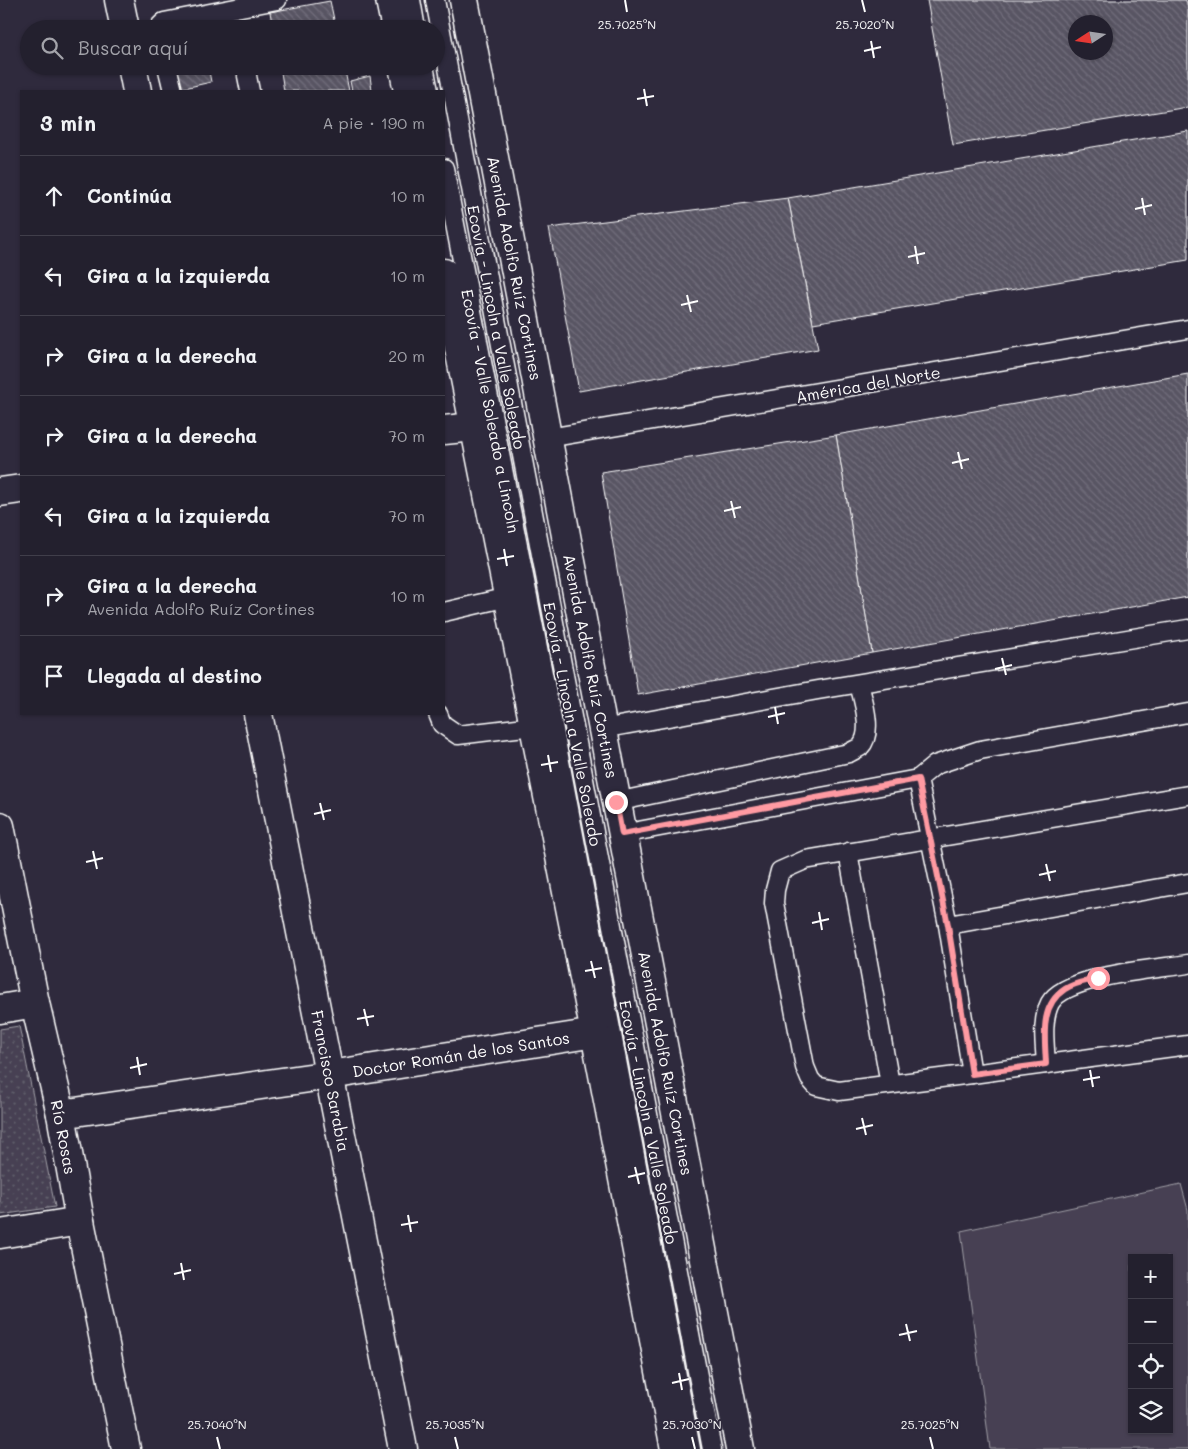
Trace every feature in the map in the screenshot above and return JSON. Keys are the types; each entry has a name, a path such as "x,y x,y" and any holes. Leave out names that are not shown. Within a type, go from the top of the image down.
{"main road":[{"path":"119,0 123,20"},
{"path":"390,0 394,20"},
{"name":"Avenida Adolfo Ruíz Cortines","path":"464,0 740,1449"},
{"path":"134,75 137,90"},
{"path":"405,75 408,90"},
{"path":"445,278 595,1033 675,1449"},
{"path":"445,430 474,426"},
{"path":"0,492 20,489"},
{"name":"Francisco Sarabia","path":"258,715 402,1449"},
{"name":"Río Rosas","path":"0,826 60,1114 126,1449"},
{"path":"0,1009 36,1003"},
{"name":"Doctor Román de los Santos","path":"60,1114 330,1075 595,1033"},
{"path":"0,1234 80,1221"}],"lane":[{"path":"174,20 277,0"},
{"path":"411,0 414,20"},
{"name":"Ecovía - Lincoln a Valle Soleado","path":"434,0 438,20"},
{"name":"Ecovía - Lincoln a Valle Soleado","path":"445,57 712,1449"},
{"path":"169,75 173,90"},
{"path":"246,75 250,90"},
{"path":"426,75 429,90"},
{"name":"Ecovía - Valle Soleado a Lincoln","path":"445,173 692,1449"},
{"name":"América del Norte","path":"548,438 1188,329"},
{"path":"445,612 508,598"},
{"path":"602,729 859,684 1188,630"},
{"path":"616,802 849,753 861,746 867,734 866,717 859,684"},
{"path":"622,834 918,779 935,766 980,750 1188,713"},
{"path":"438,715 442,724 458,735 533,726"},
{"path":"918,779 948,925 972,1074"},
{"path":"1188,795 805,860 780,871 774,903 805,1067 810,1079 816,1086 838,1091 1188,1045"},
{"path":"848,852 890,1084"},
{"path":"948,925 1188,883"},
{"path":"1046,1064 1044,1023 1050,1002 1065,989 1098,978 1188,964"}],"shaded area":[{"path":"19,1026 55,1207 0,1215 0,1029"},
{"path":"1181,1184 1188,1210 1188,1449 990,1449 961,1231"}],"building":[{"path":"927,0 1186,0 1188,9 1188,107 953,145"},
{"path":"330,1 334,20 271,20 270,12"},
{"path":"178,75 210,75 211,82 180,89"},
{"path":"281,75 346,75 349,90 284,90"},
{"path":"370,76 372,90 352,90 350,81"},
{"path":"1188,131 1188,260 813,323 788,198"},
{"path":"788,198 818,349 579,391 549,228"},
{"path":"1188,374 1188,597 872,653 836,435"},
{"path":"836,435 872,653 638,695 601,472"}],"route":[{"path":"616,802 622,834 918,779 948,925 972,1074 1046,1064 1044,1023 1050,1002 1065,989 1098,978"}]}
